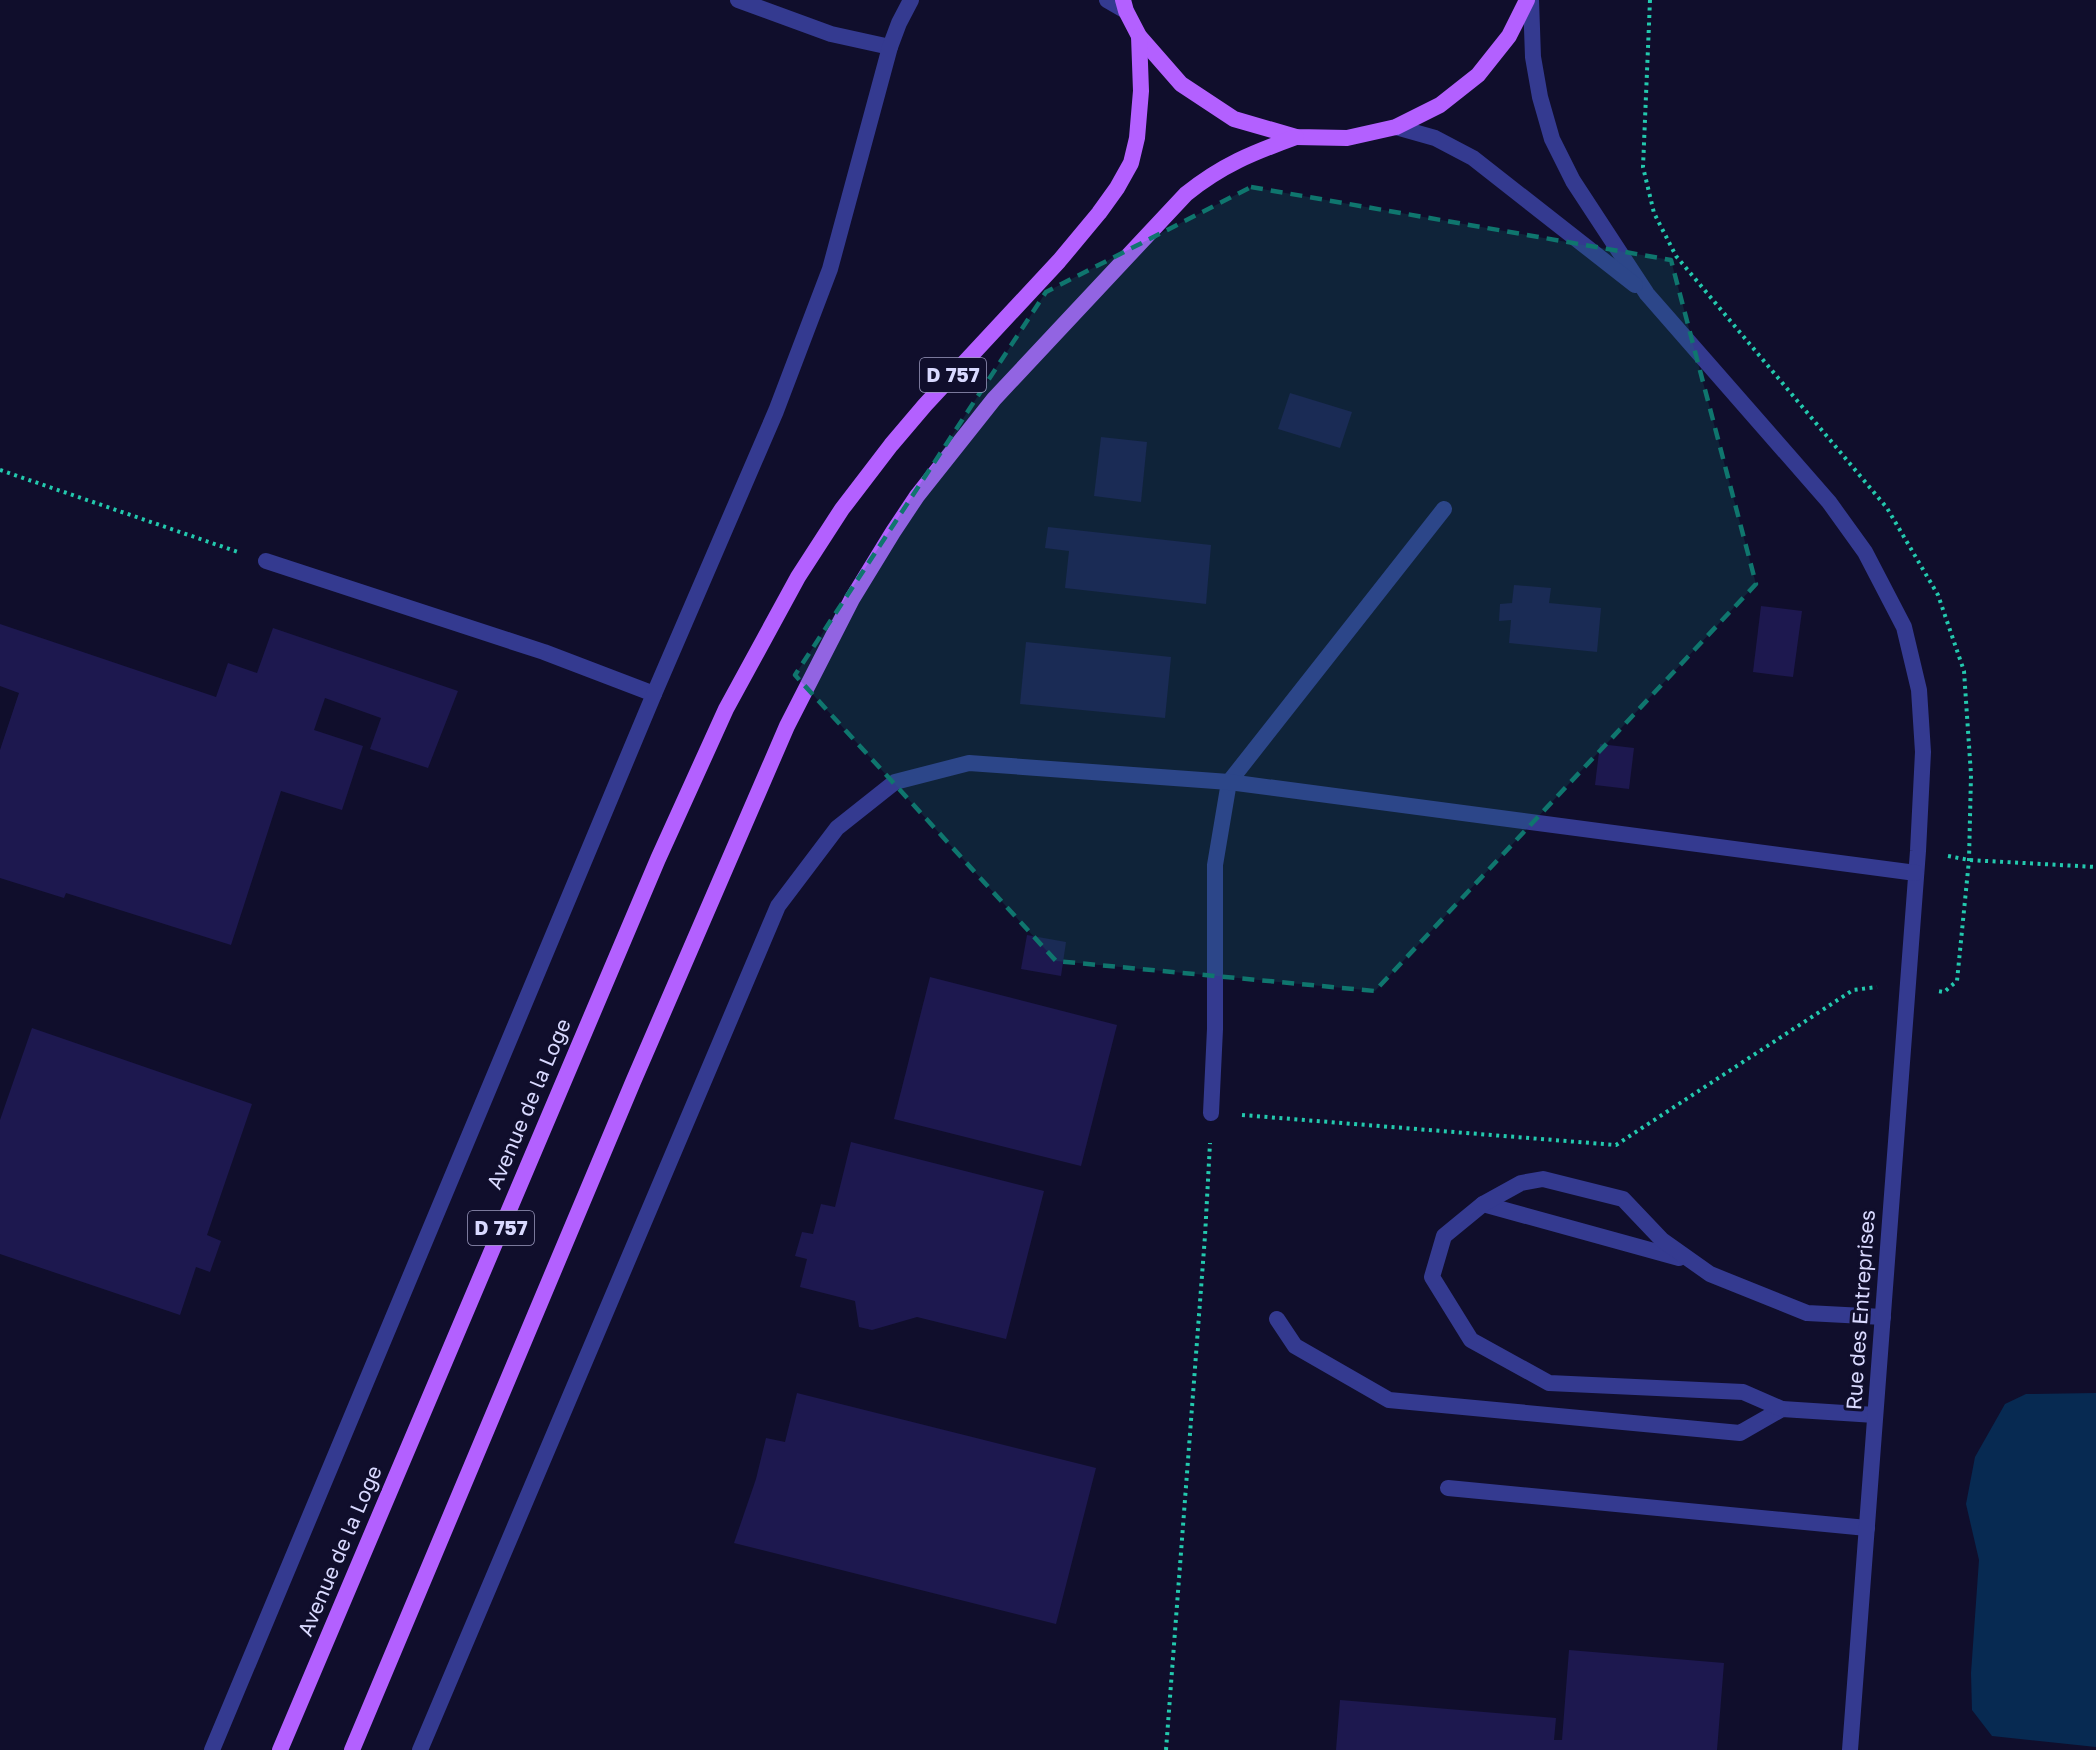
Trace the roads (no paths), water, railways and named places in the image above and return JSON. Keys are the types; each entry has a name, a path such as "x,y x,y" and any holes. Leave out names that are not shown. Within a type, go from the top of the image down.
{"main road":[{"path":"1124,5 1139,36 1181,84 1234,119 1296,137 1347,138 1396,127 1440,105 1478,75 1509,36 1529,0"},
{"name":"Avenue de la Loge","path":"280,1750 658,859 726,709 798,577 863,482 925,405 1059,261 1117,188 1131,163 1137,138 1141,91 1139,36"},
{"name":"D 757","path":"352,1750 633,1082 787,726 852,599 893,532 954,447 994,399 1186,194 1230,163 1296,137"}],"street":[{"path":"738,0 831,34 890,47"},
{"path":"212,1750 654,694 776,411 830,269 890,47 898,23 911,0"},
{"path":"1107,0 1124,5"},
{"path":"1529,0 1533,57 1540,97 1552,139 1573,181 1647,294"},
{"path":"1396,127 1435,138 1473,158 1647,294"},
{"name":"Rue des Entreprises","path":"1647,294 1829,502 1865,552 1904,627 1919,690 1923,752 1918,851 1850,1750"},
{"path":"1211,1113 1215,1029 1215,865 1229,782 1444,509"},
{"path":"266,561 544,652 654,694"},
{"path":"420,1750 778,906 837,828 895,782 969,763 1229,782 1916,873"},
{"path":"1875,1415 1782,1408 1743,1392 1549,1383 1471,1340 1432,1277 1444,1236 1483,1204 1521,1183 1544,1179 1623,1199 1662,1240 1710,1274 1808,1313 1883,1317"},
{"path":"1483,1204 1692,1261"},
{"path":"1277,1319 1295,1346 1389,1400 1740,1433 1782,1408"},
{"path":"1448,1488 1867,1528"}],"water":[{"path":"2096,1393 2096,1747 1992,1736 1972,1710 1971,1673 1979,1560 1966,1504 1975,1457 2005,1404 2026,1394"}]}
